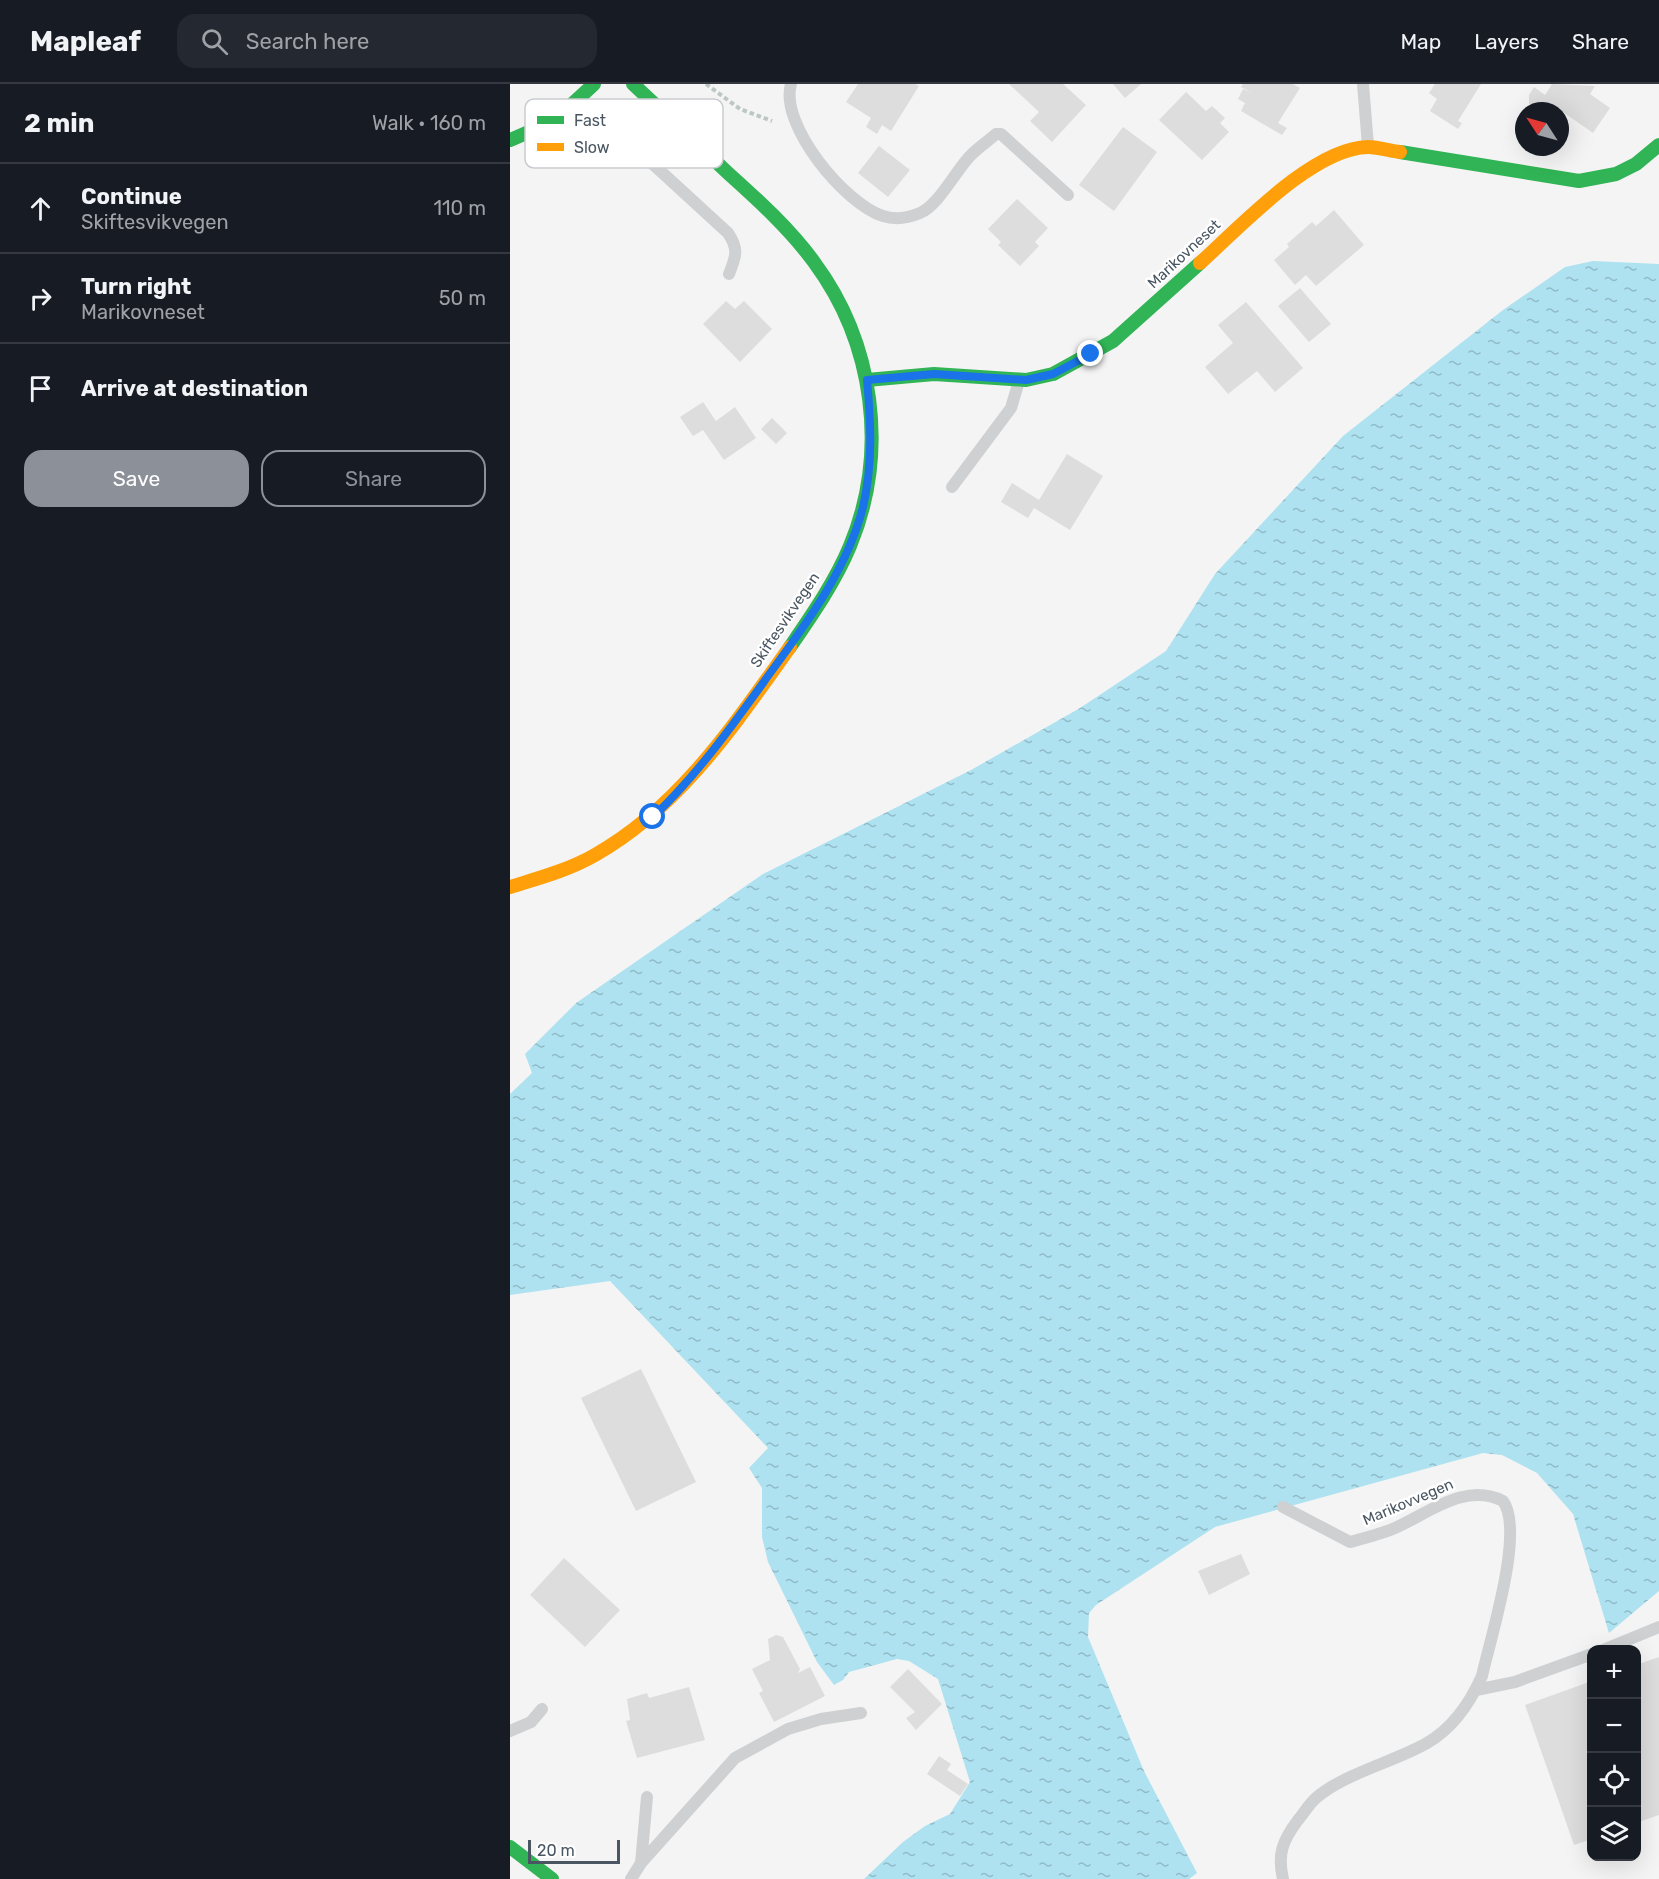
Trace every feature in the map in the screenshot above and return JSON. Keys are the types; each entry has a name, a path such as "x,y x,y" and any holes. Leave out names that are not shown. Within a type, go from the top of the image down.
{"main road":[{"path":"578,99 594,84"},
{"name":"Skiftesvikvegen","path":"633,84 649,99"},
{"path":"510,140 525,135"},
{"name":"Marikovneset","path":"867,380 934,374 1020,380 1053,374 1113,341 1288,184 1333,156 1368,147 1579,181 1616,174 1636,164 1659,145"},
{"name":"Skiftesvikvegen","path":"510,887 578,864 617,843 653,817 686,786 816,610 851,546 863,506 870,465 871,424 867,380 853,333 837,295 814,260 788,228 723,168"},
{"path":"510,1847 552,1879"}],"lane":[{"path":"791,84 789,103 805,143 830,175 868,209 884,216 897,218 922,213 971,155 996,134 1001,135 1068,195"},
{"path":"1363,84 1368,147"},
{"path":"659,168 728,233 735,244 737,256 729,274"},
{"path":"952,487 1011,408 1020,380"},
{"name":"Marikovvegen","path":"1282,1506 1350,1542 1395,1528 1435,1506 1478,1493 1503,1501 1510,1515 1508,1574 1482,1676 1476,1690 1455,1721 1428,1742 1337,1784 1315,1799 1283,1842 1279,1858 1283,1879"},
{"path":"1615,1645 1659,1627"},
{"path":"1476,1690 1515,1682 1587,1656"},
{"path":"510,1731 531,1722 542,1709"},
{"path":"631,1879 641,1863 735,1758 788,1729 821,1719 861,1713"},
{"path":"641,1863 647,1797"}],"path":[{"path":"706,84 740,109 758,118 797,127"}],"water":[{"path":"1593,261 1659,264 1659,1591 1609,1633 1573,1514 1537,1473 1502,1455 1483,1453 1215,1527 1096,1605 1089,1613 1088,1637 1144,1771 1197,1873 1189,1879 864,1879 903,1842 925,1826 950,1814 970,1782 938,1679 909,1661 897,1659 849,1672 843,1680 834,1685 817,1662 768,1562 762,1537 762,1488 749,1468 768,1448 610,1281 510,1295 510,1094 532,1073 525,1054 576,1003 763,874 971,770 1080,708 1166,651 1215,574 1343,436 1503,310 1565,267"}],"building":[{"path":"858,84 915,84 919,86 891,131 882,125 877,134 866,127 871,118 846,102"},
{"path":"1009,84 1063,84 1086,105 1052,142 1030,121 1039,112"},
{"path":"1113,84 1141,84 1125,98"},
{"path":"1243,84 1293,84 1300,88 1278,123 1287,128 1282,135 1241,111 1245,103 1238,99 1243,89 1252,93 1241,87"},
{"path":"1435,84 1481,84 1458,121 1462,123 1458,129 1430,111 1437,99 1429,93"},
{"path":"1552,84 1595,86 1590,94 1610,108 1593,133 1569,116 1569,102 1529,102 1529,95 1534,87 1545,95"},
{"path":"1186,92 1206,111 1212,106 1225,118 1220,123 1229,132 1202,160 1159,120"},
{"path":"1123,127 1157,152 1114,211 1079,185"},
{"path":"879,146 910,170 888,197 858,173"},
{"path":"1017,199 1048,228 1035,242 1039,246 1020,266 998,245 1001,242 988,229"},
{"path":"1334,210 1364,245 1316,286 1306,275 1295,285 1274,260 1289,247 1287,244 1312,222 1316,226"},
{"path":"1300,288 1331,324 1309,342 1278,306"},
{"path":"726,301 735,309 744,301 772,329 740,362 703,324"},
{"path":"1246,302 1303,368 1275,392 1257,371 1228,394 1205,367 1233,343 1218,325"},
{"path":"703,402 716,421 735,407 756,438 724,460 703,430 693,436 680,417"},
{"path":"772,418 787,433 776,444 761,429"},
{"path":"1067,454 1103,476 1070,530 1034,508 1028,518 1001,502 1012,483 1039,500"},
{"path":"641,1369 696,1482 636,1511 581,1398"},
{"path":"1241,1554 1250,1574 1209,1595 1198,1571"},
{"path":"564,1558 620,1610 585,1647 530,1595"},
{"path":"776,1635 783,1637 800,1669 798,1673 810,1667 825,1696 774,1722 759,1693 763,1691 752,1669 770,1660 768,1639"},
{"path":"1659,1657 1659,1815 1641,1821 1641,1699 1641,1663"},
{"path":"908,1669 942,1704 916,1730 906,1718 915,1712 890,1687"},
{"path":"1587,1683 1587,1841 1574,1845 1525,1705"},
{"path":"689,1687 705,1740 637,1758 626,1721 630,1720 627,1699 647,1693 649,1698"},
{"path":"939,1756 951,1764 947,1770 968,1784 960,1796 927,1774"}],"traffic: fast":[{"path":"578,99 594,84"},
{"path":"633,84 649,99"},
{"path":"510,140 525,134"},
{"path":"1400,152 1579,181 1616,174 1636,164 1659,145"},
{"path":"723,168 763,205 814,262 834,294 850,327 862,363 869,399 872,436 869,473 862,510 850,546 837,572 790,647"},
{"path":"867,380 934,374 1026,380 1053,374 1113,341 1200,263"},
{"path":"510,1847 552,1879"}],"traffic: slow":[{"path":"1200,263 1278,192 1324,160 1347,151 1368,147 1400,152"},
{"path":"510,887 554,873 595,855 653,813 703,762 748,706 790,647"}],"route":[{"path":"653,817 686,786 714,751 816,610 851,546 863,506 870,465 871,424 867,380 934,374 1026,380 1053,374 1091,354"}]}
